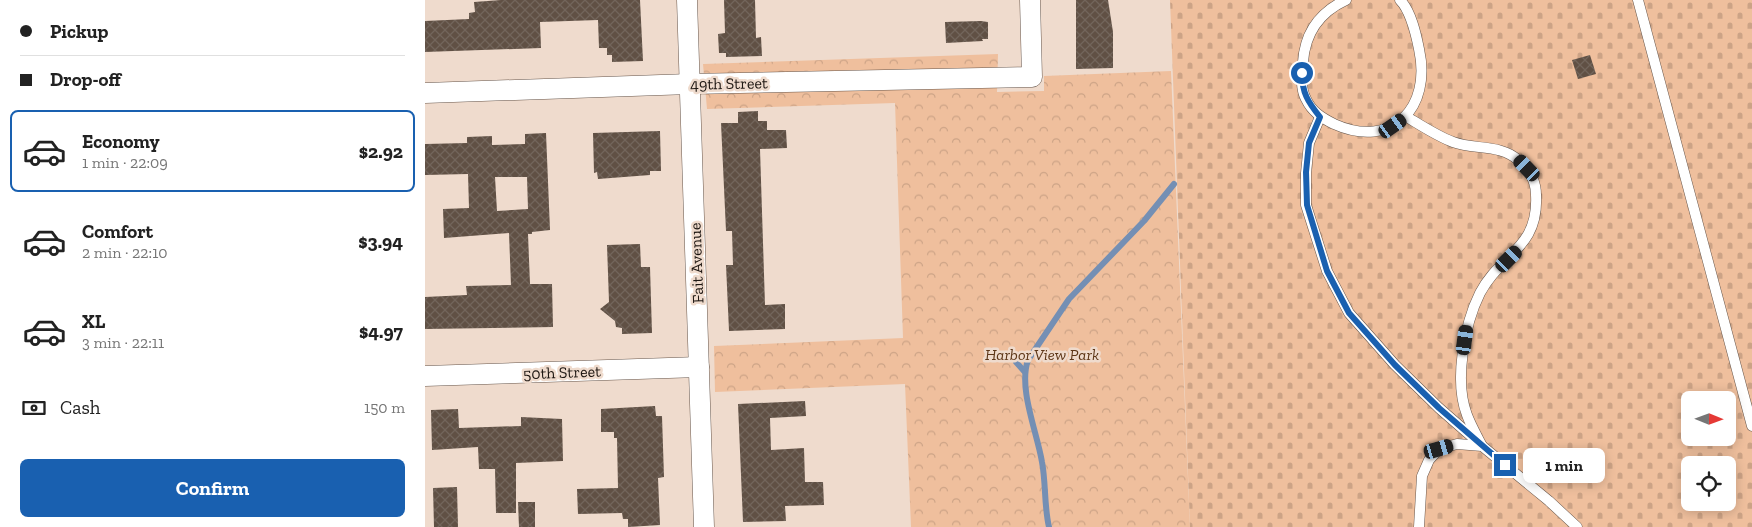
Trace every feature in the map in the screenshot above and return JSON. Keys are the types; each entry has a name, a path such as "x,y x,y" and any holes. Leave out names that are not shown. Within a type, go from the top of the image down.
{"street":[{"name":"Fait Avenue","path":"687,0 704,527"},
{"name":"49th Street","path":"425,93 690,84 1032,76 1030,0"},
{"name":"50th Street","path":"425,376 699,367"}],"lane":[{"path":"1346,0 1316,22 1307,38 1303,56 1302,87 1306,100 1320,117 1348,130 1366,130 1393,126 1407,117 1418,99 1423,79 1422,61 1412,22 1400,0"},
{"path":"1637,0 1752,426"},
{"path":"1320,117 1309,143 1306,172 1307,205 1327,271 1349,313 1395,365 1439,408 1577,527"},
{"path":"1407,117 1454,143 1502,151 1517,158 1527,168 1536,184 1537,208 1533,226 1520,247 1497,270 1480,292 1467,327 1462,382 1466,414 1482,446"},
{"path":"1419,527 1422,476 1429,460 1439,449 1457,444 1482,446"}],"green space":[{"path":"1170,0 1752,0 1752,527 1190,527"},
{"name":"Harbor View Park","path":"998,54 997,92 1044,91 1044,76 1171,71 1190,527 911,527 905,384 715,392 714,346 903,338 895,103 707,109 703,64"}],"building":[{"path":"501,0 640,0 643,61 612,62 612,55 607,55 607,48 599,48 598,20 540,22 541,48 425,52 425,21 469,19 469,13 475,12 474,2"},
{"path":"724,0 755,0 756,38 761,37 762,56 726,57 726,53 719,53 718,34 725,33"},
{"path":"1076,0 1108,0 1113,32 1113,68 1076,69"},
{"path":"945,22 988,22 988,39 982,39 983,41 946,43"},
{"path":"1590,55 1596,74 1578,79 1572,60"},
{"path":"758,111 758,121 767,121 767,130 786,130 787,148 760,149 765,305 785,304 785,329 729,331 726,265 733,265 732,231 726,231 721,123 738,123 738,112"},
{"path":"660,131 661,171 650,171 650,175 598,179 597,172 594,173 593,133"},
{"path":"546,133 550,230 528,234 530,284 552,284 553,327 425,329 425,297 467,295 466,286 511,285 509,233 444,238 443,209 469,208 468,174 425,175 425,144 467,143 467,137 492,136 492,145 525,144 525,134","holes":["495,177 527,177 528,209 497,211"]},
{"path":"640,244 641,267 650,267 652,333 622,334 622,328 616,327 615,321 600,309 609,302 607,245"},
{"path":"805,401 806,416 770,418 771,450 804,448 805,482 823,482 824,505 785,506 786,521 743,522 738,404"},
{"path":"655,406 656,416 662,416 664,477 658,478 660,525 628,527 628,519 623,519 622,513 578,514 577,489 618,488 617,438 614,438 614,432 601,432 601,409"},
{"path":"458,409 459,428 521,426 521,417 562,419 563,461 516,463 516,513 496,513 495,469 479,469 478,447 432,450 431,410"},
{"path":"457,487 458,527 434,527 433,488"},
{"path":"518,502 535,502 535,527 519,527"}],"waterway":[{"path":"1049,527 1040,450 1029,410 1025,384 1028,360 1069,299 1144,221 1174,184"},
{"path":"1016,362 1024,371"}],"route":[{"path":"1302,73 1302,87 1306,100 1320,117 1309,143 1306,172 1307,205 1327,271 1349,313 1395,365 1439,408 1505,465"}]}
